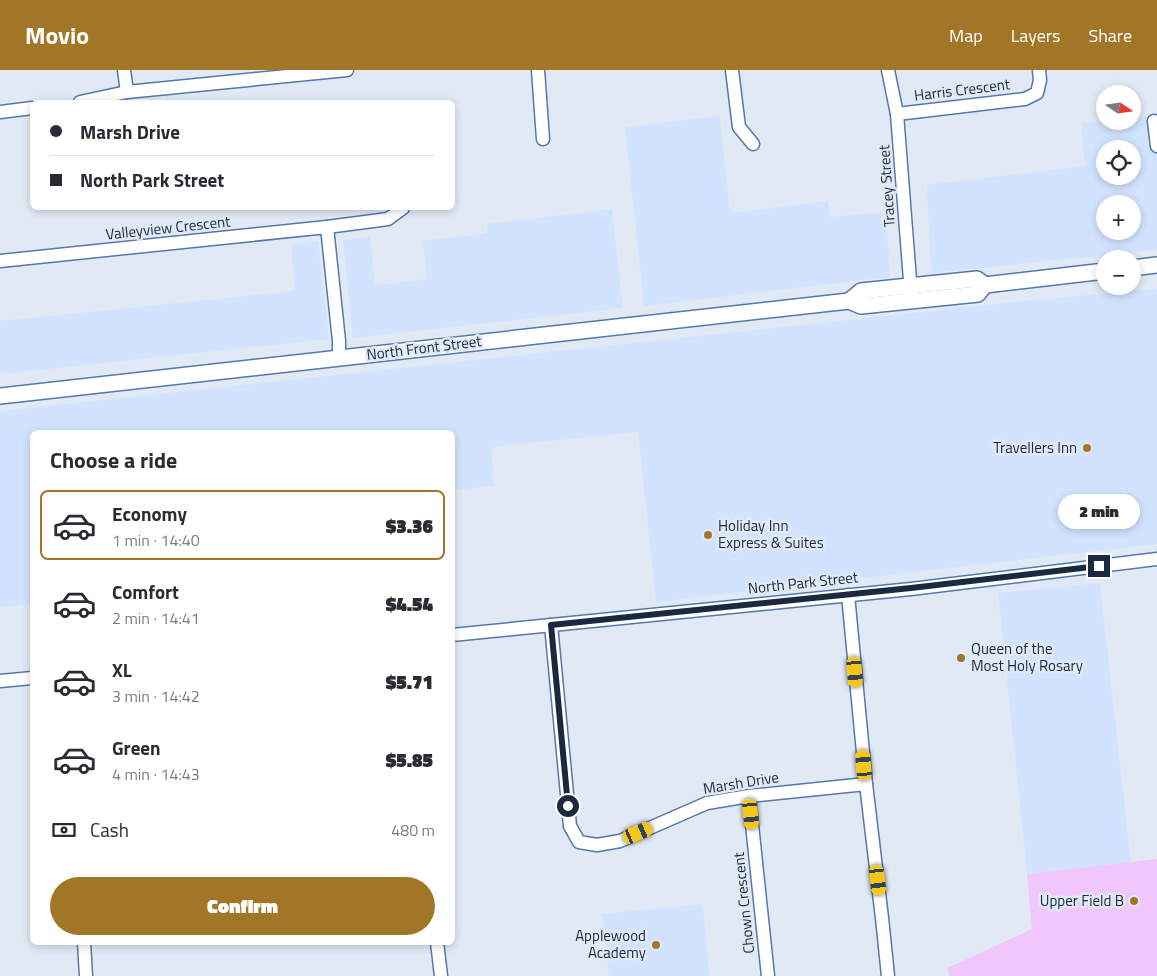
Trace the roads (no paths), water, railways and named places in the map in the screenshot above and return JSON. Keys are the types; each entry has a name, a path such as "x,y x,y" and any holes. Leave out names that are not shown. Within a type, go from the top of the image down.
{"main road":[{"path":"1141,267 1157,265"},
{"name":"North Front Street","path":"0,396 849,301 862,306 911,293 978,294 986,285 1096,272"}],"street":[{"path":"124,70 127,92"},
{"path":"89,100 127,92 347,70"},
{"path":"538,70 543,138"},
{"path":"732,70 739,127 753,144"},
{"name":"Tracey Street","path":"888,70 897,114 911,293"},
{"name":"Harris Crescent","path":"897,114 1025,99 1036,93 1040,80 1039,70"},
{"path":"0,112 30,108"},
{"path":"1154,121 1157,146"},
{"name":"Valleyview Crescent","path":"0,261 327,227 388,219 400,210"},
{"path":"327,227 339,341 339,358"},
{"name":"North Park Street","path":"455,635 848,595 1157,559"},
{"path":"848,595 866,784 888,976"},
{"name":"Marsh Drive","path":"551,625 570,826 579,842 597,845 620,840 707,803 749,796 866,784"},
{"path":"0,681 30,678"},
{"name":"Chown Crescent","path":"749,796 768,976"},
{"path":"84,945 86,976"},
{"path":"437,945 441,976"}],"place":[{"name":"Travellers Inn","path":"1087,448"},
{"name":"Holiday Inn Express & Suites","path":"708,535"},
{"name":"Queen of the Most Holy Rosary","path":"961,658"},
{"name":"Upper Field B","path":"1134,901"},
{"name":"Applewood Academy","path":"656,945"}]}
